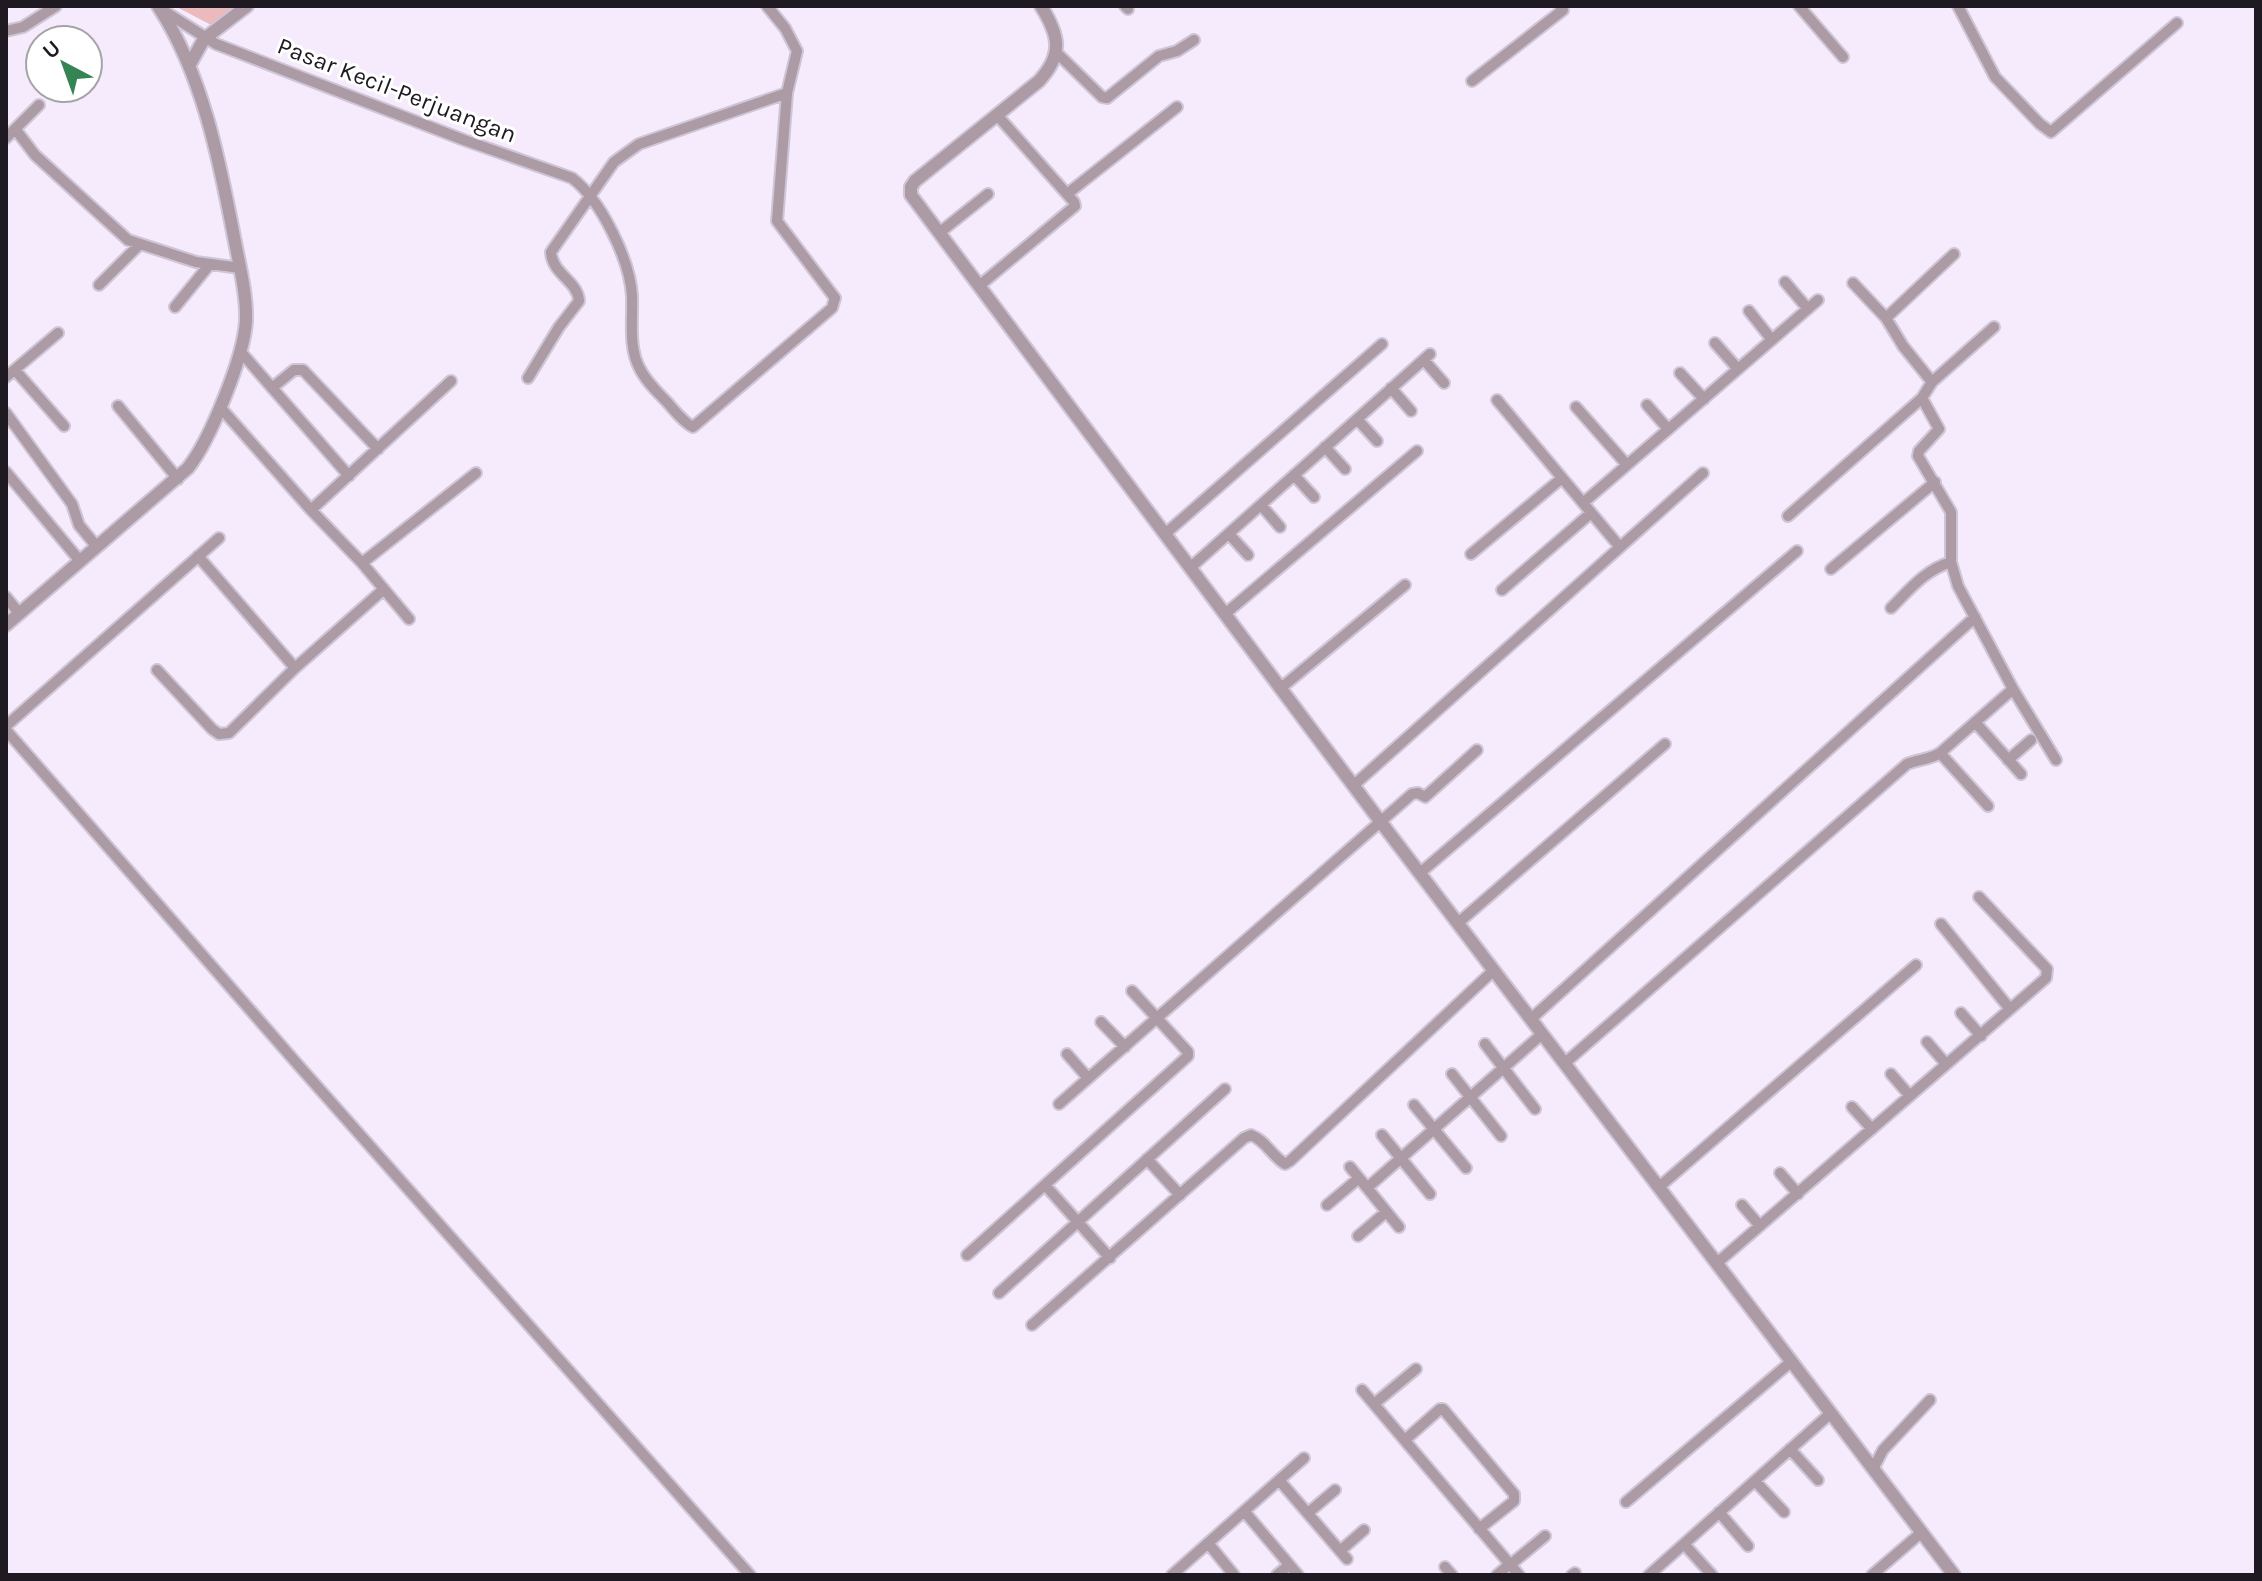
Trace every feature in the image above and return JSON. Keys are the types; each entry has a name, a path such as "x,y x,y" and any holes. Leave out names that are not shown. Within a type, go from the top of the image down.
{"street":[{"path":"6,31 23,27 56,6"},
{"path":"189,66 204,39 247,6"},
{"path":"528,378 579,301 579,294 554,266 550,255 555,242 614,162 639,144 787,93 797,51 785,28 767,6"},
{"path":"1041,6 1053,26 1056,52 1051,69 915,181 911,195 1380,821 1954,1575"},
{"path":"1472,81 1563,10 1560,6"},
{"path":"1799,6 1843,57"},
{"path":"1958,6 1995,77 2051,132 2177,23"},
{"path":"6,625 178,479 198,456 240,351 246,319 224,185 189,66 174,31 158,7"},
{"name":"Pasar Kecil-Perjuangan","path":"158,7 204,39 464,140 572,178 589,195 627,266 632,292 633,345 638,367 693,427 832,308 834,303 835,298 777,221 787,93"},
{"path":"1056,52 1102,97 1107,98 1159,56 1177,51 1194,40"},
{"path":"6,138 39,105"},
{"path":"1067,194 1177,107"},
{"path":"979,286 1075,206 997,115"},
{"path":"16,130 35,155 119,234 139,245 210,264 240,268"},
{"path":"939,233 988,194"},
{"path":"99,285 139,245"},
{"path":"1886,318 1954,254"},
{"path":"175,307 210,264"},
{"path":"1785,282 1808,309"},
{"path":"1853,283 1886,318 1903,346 1932,382"},
{"path":"1583,503 1818,300"},
{"path":"1749,311 1772,340"},
{"path":"1788,516 1922,398 1932,382 1994,327"},
{"path":"58,333 10,374 64,426"},
{"path":"1715,343 1738,369"},
{"path":"1165,534 1382,344"},
{"path":"240,351 349,476"},
{"path":"1190,568 1427,357 1444,383"},
{"path":"272,388 294,370 303,370 378,449"},
{"path":"1680,373 1704,399"},
{"path":"311,510 451,381"},
{"path":"1391,388 1411,411"},
{"path":"1922,398 1939,429 1918,456 1951,512 1951,562 1958,586 2013,689 2056,760"},
{"path":"1497,400 1619,546"},
{"path":"1647,405 1668,429"},
{"path":"118,406 178,479"},
{"path":"220,407 409,619"},
{"path":"1576,407 1627,465"},
{"path":"6,413 72,504 79,525 97,547"},
{"path":"1357,419 1377,441"},
{"path":"1325,447 1345,469"},
{"path":"1225,614 1417,451"},
{"path":"6,472 80,561"},
{"path":"362,563 476,473"},
{"path":"1354,785 1703,473"},
{"path":"1294,475 1314,497"},
{"path":"1471,554 1562,478"},
{"path":"1831,569 1935,482"},
{"path":"1261,505 1280,527"},
{"path":"1502,590 1591,513"},
{"path":"1229,534 1248,555"},
{"path":"219,538 6,728 300,1067 750,1575"},
{"path":"1420,873 1797,551"},
{"path":"198,556 295,668"},
{"path":"1891,608 1923,576 1951,562"},
{"path":"1281,688 1405,585"},
{"path":"157,670 212,729 222,735 229,733 295,668 384,589"},
{"path":"6,597 19,613"},
{"path":"1531,1019 1975,617"},
{"path":"1565,1063 1907,764 1919,759 1929,760 1940,753 2013,689"},
{"path":"1975,722 2021,774"},
{"path":"2008,760 2031,740"},
{"path":"1458,923 1665,744"},
{"path":"1059,1104 1380,821 1412,794 1425,797 1477,750"},
{"path":"1940,753 1988,806"},
{"path":"1717,1263 2046,978 2048,972 1979,897"},
{"path":"1941,924 2010,1009"},
{"path":"1659,1187 1916,965"},
{"path":"1032,1325 1251,1135 1258,1137 1279,1161 1285,1164 1290,1161 1494,970"},
{"path":"967,1255 1188,1056 1188,1052 1132,991"},
{"path":"1961,1013 1981,1036"},
{"path":"1101,1022 1125,1047"},
{"path":"1367,1188 1542,1034"},
{"path":"1927,1042 1946,1064"},
{"path":"1485,1044 1535,1109"},
{"path":"1067,1054 1088,1078"},
{"path":"1452,1074 1501,1136"},
{"path":"1891,1074 1910,1096"},
{"path":"999,1293 1225,1089"},
{"path":"1414,1105 1466,1168"},
{"path":"1852,1107 1872,1129"},
{"path":"1382,1135 1430,1194"},
{"path":"1147,1159 1180,1195"},
{"path":"1350,1167 1399,1227"},
{"path":"1780,1173 1798,1194"},
{"path":"1327,1205 1359,1178"},
{"path":"1045,1185 1110,1258"},
{"path":"1742,1205 1760,1226"},
{"path":"1358,1236 1386,1212"},
{"path":"1626,1502 1792,1361"},
{"path":"1374,1404 1416,1369"},
{"path":"1362,1390 1519,1575"},
{"path":"1873,1469 1883,1450 1930,1400"},
{"path":"1405,1440 1443,1409 1514,1494 1514,1501 1479,1529"},
{"path":"1649,1575 1831,1413"},
{"path":"1790,1449 1818,1480"},
{"path":"1172,1575 1304,1458"},
{"path":"1279,1480 1344,1555 1364,1530"},
{"path":"1755,1481 1784,1512"},
{"path":"1308,1513 1335,1490"},
{"path":"1244,1511 1298,1575"},
{"path":"1719,1512 1748,1546"},
{"path":"1872,1575 1922,1532"},
{"path":"1497,1575 1545,1536"},
{"path":"1208,1543 1234,1575"},
{"path":"1684,1544 1712,1575"},
{"path":"1277,1575 1289,1565"}],"shaded area":[{"path":"175,6 239,6 213,26"}]}
